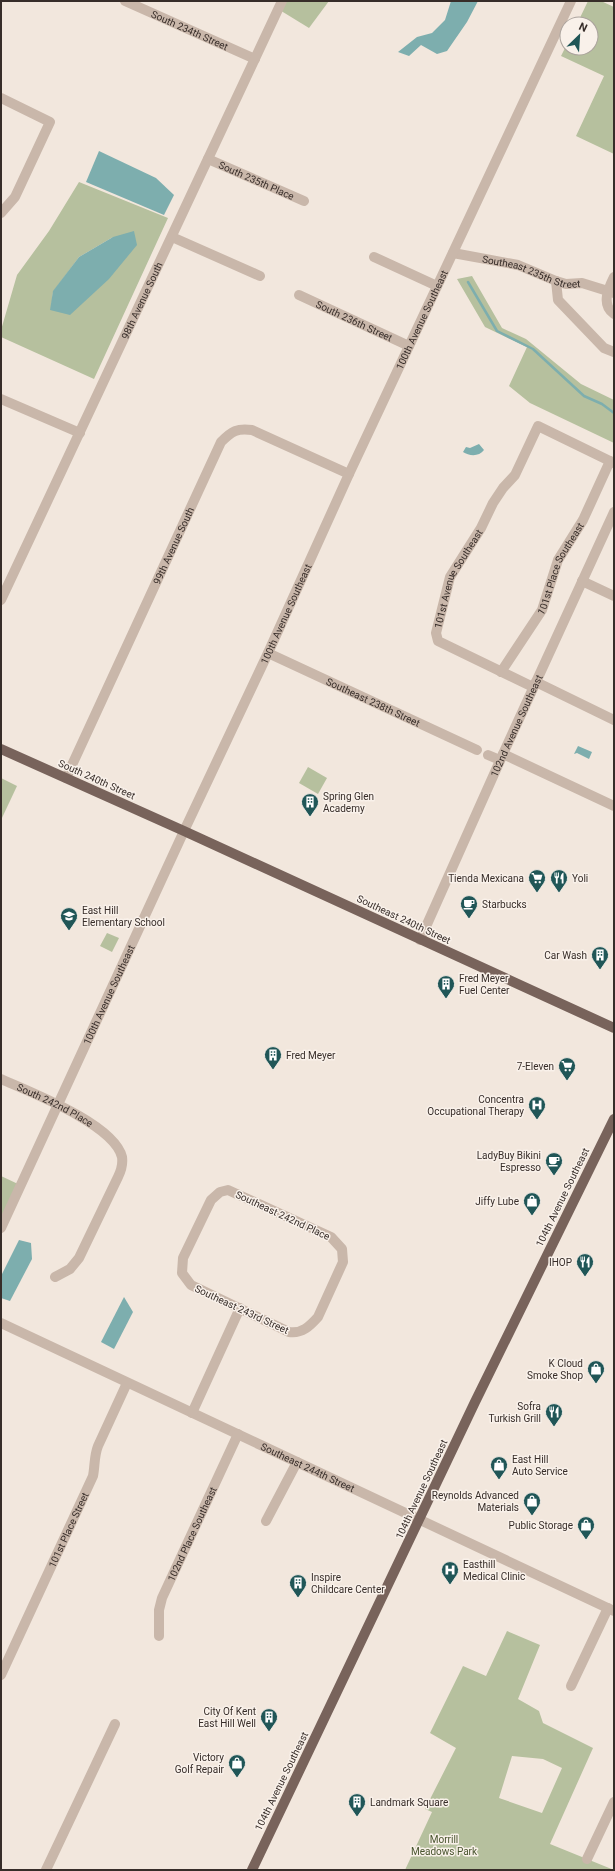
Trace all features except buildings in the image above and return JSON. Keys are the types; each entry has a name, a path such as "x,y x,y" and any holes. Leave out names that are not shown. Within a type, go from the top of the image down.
{"main road":[{"name":"South 240th Street","path":"1,749 184,830"},
{"name":"Southeast 240th Street","path":"184,830 420,940 614,1028"},
{"name":"104th Avenue Southeast","path":"252,1870 420,1520 478,1395 614,1119"}],"street":[{"name":"South 234th Street","path":"125,1 255,59"},
{"name":"98th Avenue South","path":"1,600 3,589 80,433 282,1"},
{"name":"100th Avenue Southeast","path":"1,1228 184,830 268,653 349,474 572,1"},
{"path":"1,98 50,122 15,197 1,213"},
{"name":"South 235th Place","path":"208,159 304,201"},
{"path":"172,237 260,276"},
{"name":"Southeast 235th Street","path":"453,253 518,265 566,284 582,283 611,291"},
{"path":"374,258 437,286"},
{"path":"614,277 611,291 607,297 608,308 614,314"},
{"path":"556,281 558,300 604,348 614,352"},
{"name":"South 236th Street","path":"299,295 409,346"},
{"path":"1,399 80,433"},
{"name":"101st Avenue Southeast","path":"612,462 538,426 515,475 503,488 493,503 481,528 450,577 436,633 438,641 502,672 614,720"},
{"name":"99th Avenue South","path":"66,778 221,442 234,430 242,428 252,430 349,474"},
{"name":"101st Place Southeast","path":"502,672 542,610 558,560 583,520 612,462"},
{"name":"102nd Avenue Southeast","path":"420,940 501,757 614,512"},
{"path":"582,581 614,596"},
{"name":"Southeast 238th Street","path":"268,653 477,750"},
{"path":"488,755 501,757 614,806"},
{"name":"South 242nd Place","path":"1,1079 82,1116 107,1136 121,1153 122,1162 120,1172 80,1258 70,1269 54,1277"},
{"name":"Southeast 242nd Place","path":"182,1273 183,1258 211,1200 220,1192 228,1190 235,1192 331,1236 342,1248 343,1262 318,1316 307,1328"},
{"name":"Southeast 243rd Street","path":"182,1273 191,1285 289,1332 301,1331 307,1328"},
{"path":"192,1413 240,1308"},
{"name":"Southeast 244th Street","path":"1,1323 611,1610"},
{"name":"101st Place Street","path":"1,1675 93,1476 95,1454 127,1383"},
{"name":"102nd Place Southeast","path":"159,1636 158,1622 162,1598 238,1434"},
{"path":"266,1521 297,1462"},
{"path":"571,1686 611,1610"},
{"path":"46,1870 115,1724"},
{"path":"587,1859 614,1802"}],"green space":[{"path":"282,1 329,1 309,28 278,9"},
{"path":"588,1 601,1 614,7 614,154 576,136 604,76 561,56 599,56 599,16 581,16"},
{"path":"79,182 168,218 94,379 1,337 1,330 17,275 49,231","holes":["113,237 51,310 53,292 79,257"]},
{"path":"472,276 502,328 526,339 581,384 614,400 614,443 530,403 509,386 527,347 485,327 457,279"},
{"path":"308,767 327,778 318,794 299,783"},
{"path":"1,778 17,786 1,820"},
{"path":"107,933 119,938 112,952 100,946"},
{"path":"1,1176 18,1184 1,1219"},
{"name":"Morrill Meadows Park","path":"507,1631 540,1645 518,1699 539,1711 543,1723 593,1748 550,1844 614,1870 405,1870 432,1812 425,1809 456,1748 430,1733 463,1666 486,1676","holes":["512,1756 543,1759 562,1768 542,1813 499,1798"]}],"water":[{"path":"451,1 478,1 467,22 447,51 437,54 421,45 409,56 398,52 417,37 432,33 445,20"},
{"path":"99,151 156,178 174,195 164,215 86,182"},
{"path":"134,231 137,245 109,279 70,315 50,310 53,291 79,257 113,237"},
{"path":"479,444 484,450 477,455 471,455 463,452 466,447 470,448"},
{"path":"578,746 592,752 589,759 577,753 574,754"},
{"path":"19,1240 31,1243 32,1259 10,1301 1,1298 1,1276"},
{"path":"124,1297 133,1312 114,1349 101,1342"}],"waterway":[{"path":"468,282 497,331 533,349 584,396 602,404 614,413"}],"place":[{"name":"Spring Glen Academy","path":"310,817"},
{"name":"Tienda Mexicana","path":"537,893"},
{"name":"Yoli","path":"559,893"},
{"name":"Starbucks","path":"469,919"},
{"name":"East Hill Elementary School","path":"69,931"},
{"name":"Car Wash","path":"600,970"},
{"name":"Fred Meyer Fuel Center","path":"446,999"},
{"name":"Fred Meyer","path":"273,1070"},
{"name":"7-Eleven","path":"567,1081"},
{"name":"Concentra Occupational Therapy","path":"537,1120"},
{"name":"LadyBuy Bikini Espresso","path":"554,1176"},
{"name":"Jiffy Lube","path":"532,1216"},
{"name":"IHOP","path":"585,1277"},
{"name":"K Cloud Smoke Shop","path":"596,1384"},
{"name":"Sofra Turkish Grill","path":"554,1427"},
{"name":"East Hill Auto Service","path":"499,1480"},
{"name":"Reynolds Advanced Materials","path":"532,1516"},
{"name":"Public Storage","path":"586,1540"},
{"name":"Easthill Medical Clinic","path":"450,1585"},
{"name":"Inspire Childcare Center","path":"298,1598"},
{"name":"City Of Kent East Hill Well","path":"269,1732"},
{"name":"Victory Golf Repair","path":"237,1778"},
{"name":"Landmark Square","path":"357,1817"}]}
